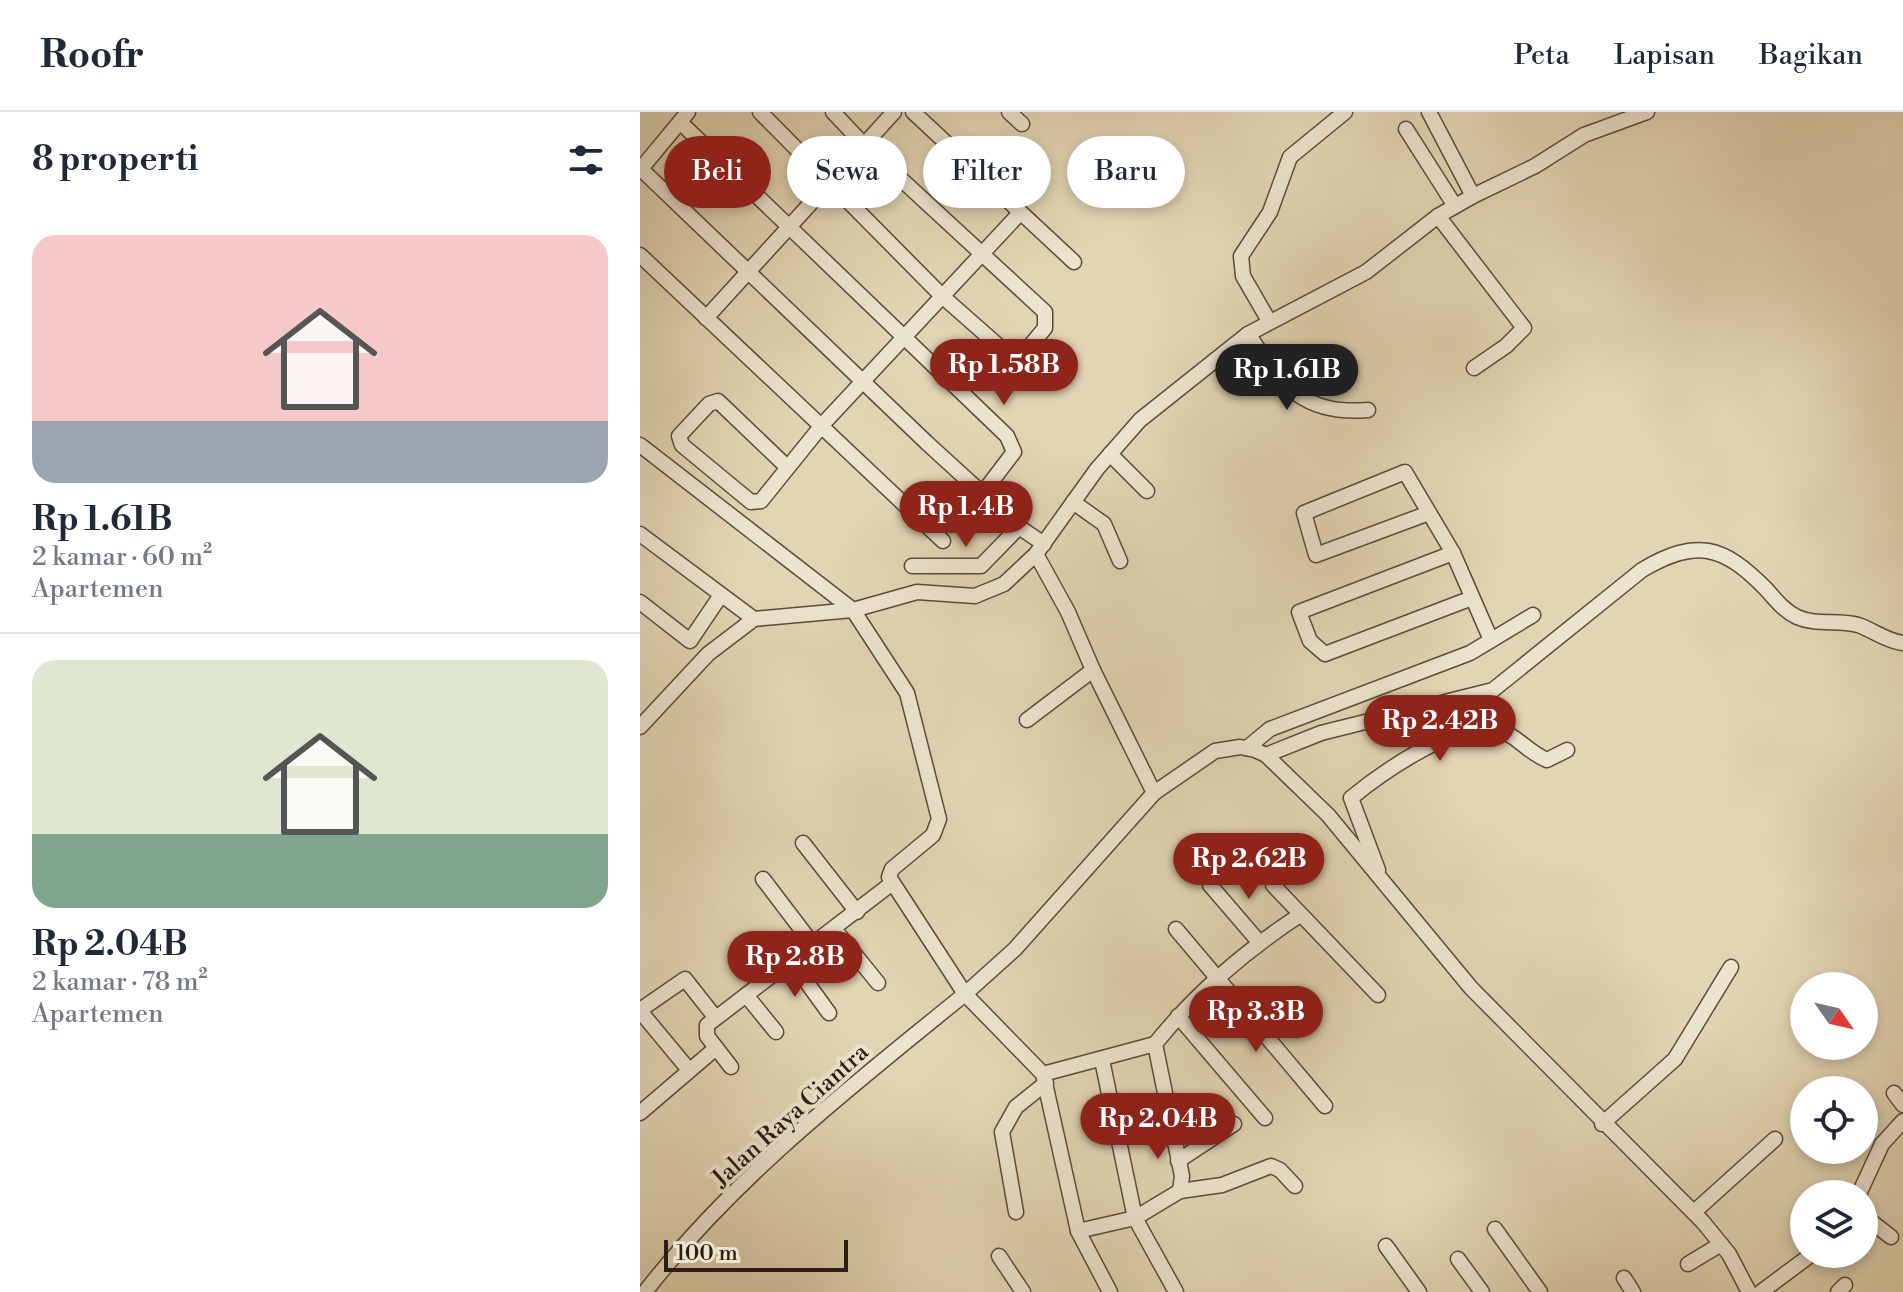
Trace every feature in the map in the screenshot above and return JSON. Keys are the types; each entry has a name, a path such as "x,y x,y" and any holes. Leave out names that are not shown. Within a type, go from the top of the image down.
{"street":[{"path":"760,112 787,138"},
{"path":"833,112 856,136"},
{"path":"872,136 894,112"},
{"path":"913,112 1074,262"},
{"path":"1009,112 1022,124"},
{"path":"1269,321 1243,276 1241,256 1270,212 1290,157 1345,112"},
{"path":"1429,112 1473,196"},
{"path":"640,727 708,654 754,619 853,610 917,592 975,596 989,592 1015,575 1040,549 1110,454 1167,396 1248,334 1366,272 1455,206 1535,166 1584,135 1647,112"},
{"path":"982,494 1013,455 1014,447 786,227 684,117 640,169 864,383 982,494 1019,527 1040,549 1093,670 1154,793"},
{"path":"1406,129 1455,206"},
{"path":"857,208 942,296 1010,356 1018,358 1023,355 1045,328 1048,315 907,185"},
{"path":"706,318 805,208"},
{"path":"787,467 718,401 709,404 679,436 682,445 754,503 763,500 823,424 1020,213"},
{"path":"1438,216 1524,328 1506,346 1474,368"},
{"path":"640,255 823,424 864,469 943,541"},
{"path":"1248,334 1287,386 1309,404 1346,411 1368,410"},
{"path":"640,445 853,610 907,693 939,819 933,835 890,871 891,884 965,994 1044,1079 1078,1231 1110,1292"},
{"path":"1110,454 1147,491"},
{"path":"1429,513 1316,555 1304,513 1405,472 1453,553 1491,640"},
{"path":"1073,502 1104,524 1120,561"},
{"path":"912,566 981,566 1019,527"},
{"path":"640,534 754,619"},
{"path":"1266,755 1321,733 1493,690 1642,570 1666,556 1687,551 1709,551 1739,561 1796,617 1812,622 1858,625 1903,643"},
{"path":"1453,553 1299,612 1310,641 1325,654 1472,598"},
{"path":"640,602 690,641 721,595"},
{"path":"1247,748 1270,729 1470,653 1533,615"},
{"path":"1027,720 1093,670"},
{"path":"1380,878 1351,798 1367,785 1447,738 1479,730 1500,730 1547,760 1567,750"},
{"path":"1247,748 1266,755 1328,815 1471,988 1602,1124 1694,1212 1721,1244 1749,1292"},
{"name":"Jalan Raya Ciantra","path":"645,1292 693,1235 761,1168 1015,949 1154,793 1215,751 1247,748"},
{"path":"803,843 857,912"},
{"path":"763,879 814,946"},
{"path":"731,1067 705,1030 715,1017 814,946 891,884"},
{"path":"1210,885 1259,942"},
{"path":"1273,885 1378,995"},
{"path":"1016,1212 1002,1132 1016,1107 1044,1079 1155,1044 1178,1016 1217,978 1259,942 1300,915"},
{"path":"1176,929 1325,1106"},
{"path":"835,930 878,983"},
{"path":"792,962 829,1013"},
{"path":"1602,1124 1675,1059 1731,967"},
{"path":"689,1070 640,1010 685,979 715,1017"},
{"path":"746,995 776,1032"},
{"path":"1178,1016 1265,1118"},
{"path":"1155,1044 1182,1179 1180,1191"},
{"path":"643,1105 716,1048"},
{"path":"1102,1060 1135,1218 1176,1292"},
{"path":"1865,1180 1882,1144 1891,1130 1903,1121"},
{"path":"1178,1161 1234,1124"},
{"path":"1694,1212 1775,1139"},
{"path":"1078,1231 1135,1218 1180,1191 1222,1185 1271,1166 1280,1170 1295,1186"},
{"path":"1878,1227 1891,1237"},
{"path":"1495,1229 1540,1292"},
{"path":"1688,1264 1721,1244"},
{"path":"1386,1246 1419,1292"},
{"path":"999,1256 1023,1292"},
{"path":"1458,1259 1482,1292"},
{"path":"1761,1292 1793,1268"},
{"path":"1624,1278 1633,1292"}]}
